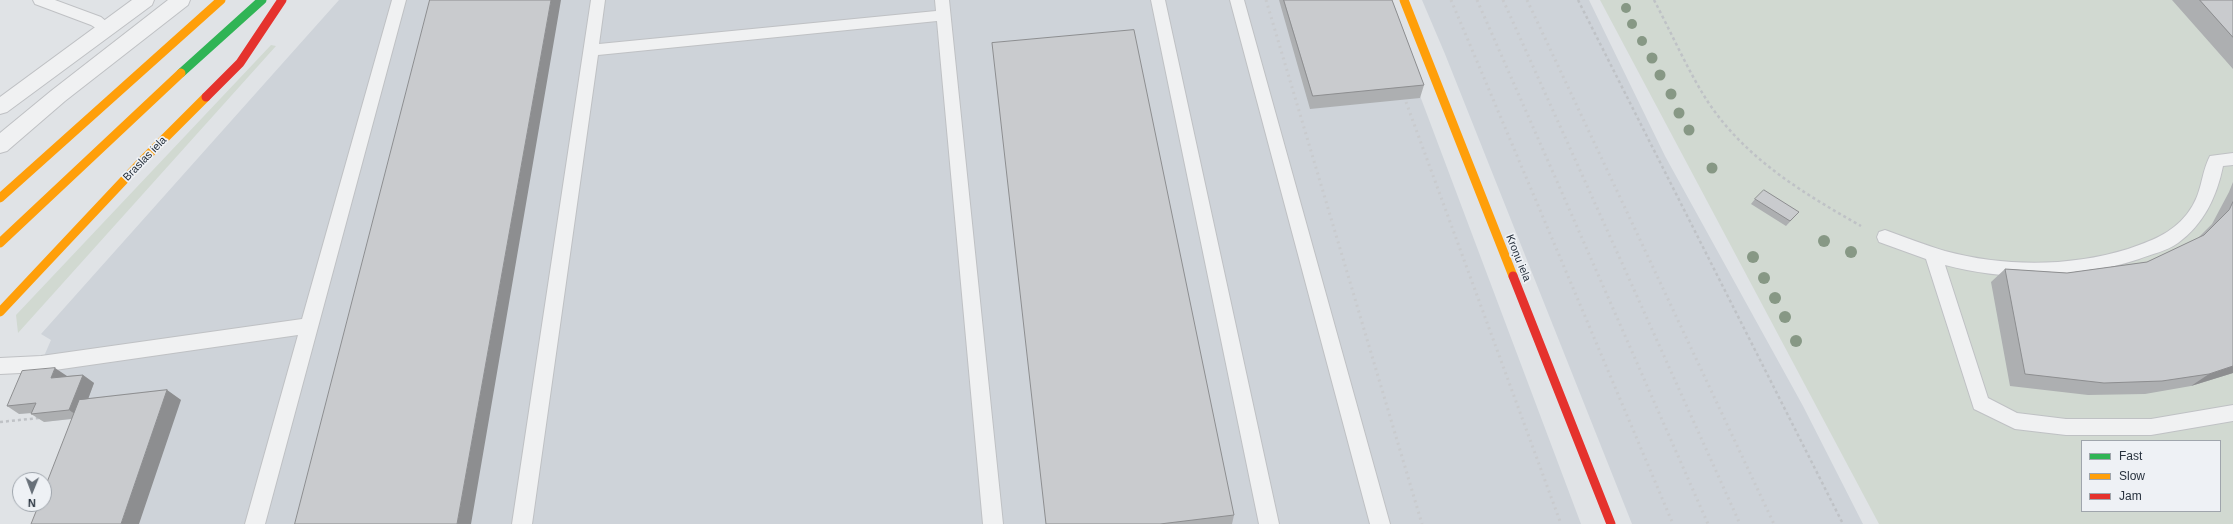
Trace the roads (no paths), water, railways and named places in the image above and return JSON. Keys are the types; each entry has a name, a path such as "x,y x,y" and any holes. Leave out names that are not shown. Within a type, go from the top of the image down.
{"street":[{"path":"0,107 145,0"},
{"path":"0,145 70,87 181,0"},
{"path":"0,198 221,0"},
{"path":"0,243 119,130 262,0"},
{"name":"Braslas iela","path":"0,312 142,161 240,63 282,0"},
{"name":"Kroņu iela","path":"1404,0 1611,524"}],"lane":[{"path":"40,0 96,21 107,28"},
{"path":"255,524 399,0"},
{"path":"522,524 598,0"},
{"path":"1158,0 1269,524"},
{"path":"1237,0 1380,524"},
{"path":"591,50 943,8 993,524"},
{"path":"1885,237 1933,254 1991,267 2049,270 2089,267 2126,257 2168,241 2188,224 2203,204 2212,180 2216,160 2233,159"},
{"path":"1933,254 1980,403 2015,421 2066,427 2151,427 2233,413"},
{"path":"0,366 41,364 310,326"}],"railway":[{"path":"1266,0 1422,524"},
{"path":"1451,0 1673,524"},
{"path":"1477,0 1708,524"},
{"path":"1503,0 1740,524"},
{"path":"1527,0 1774,524"},
{"path":"1406,102 1561,524"}]}
